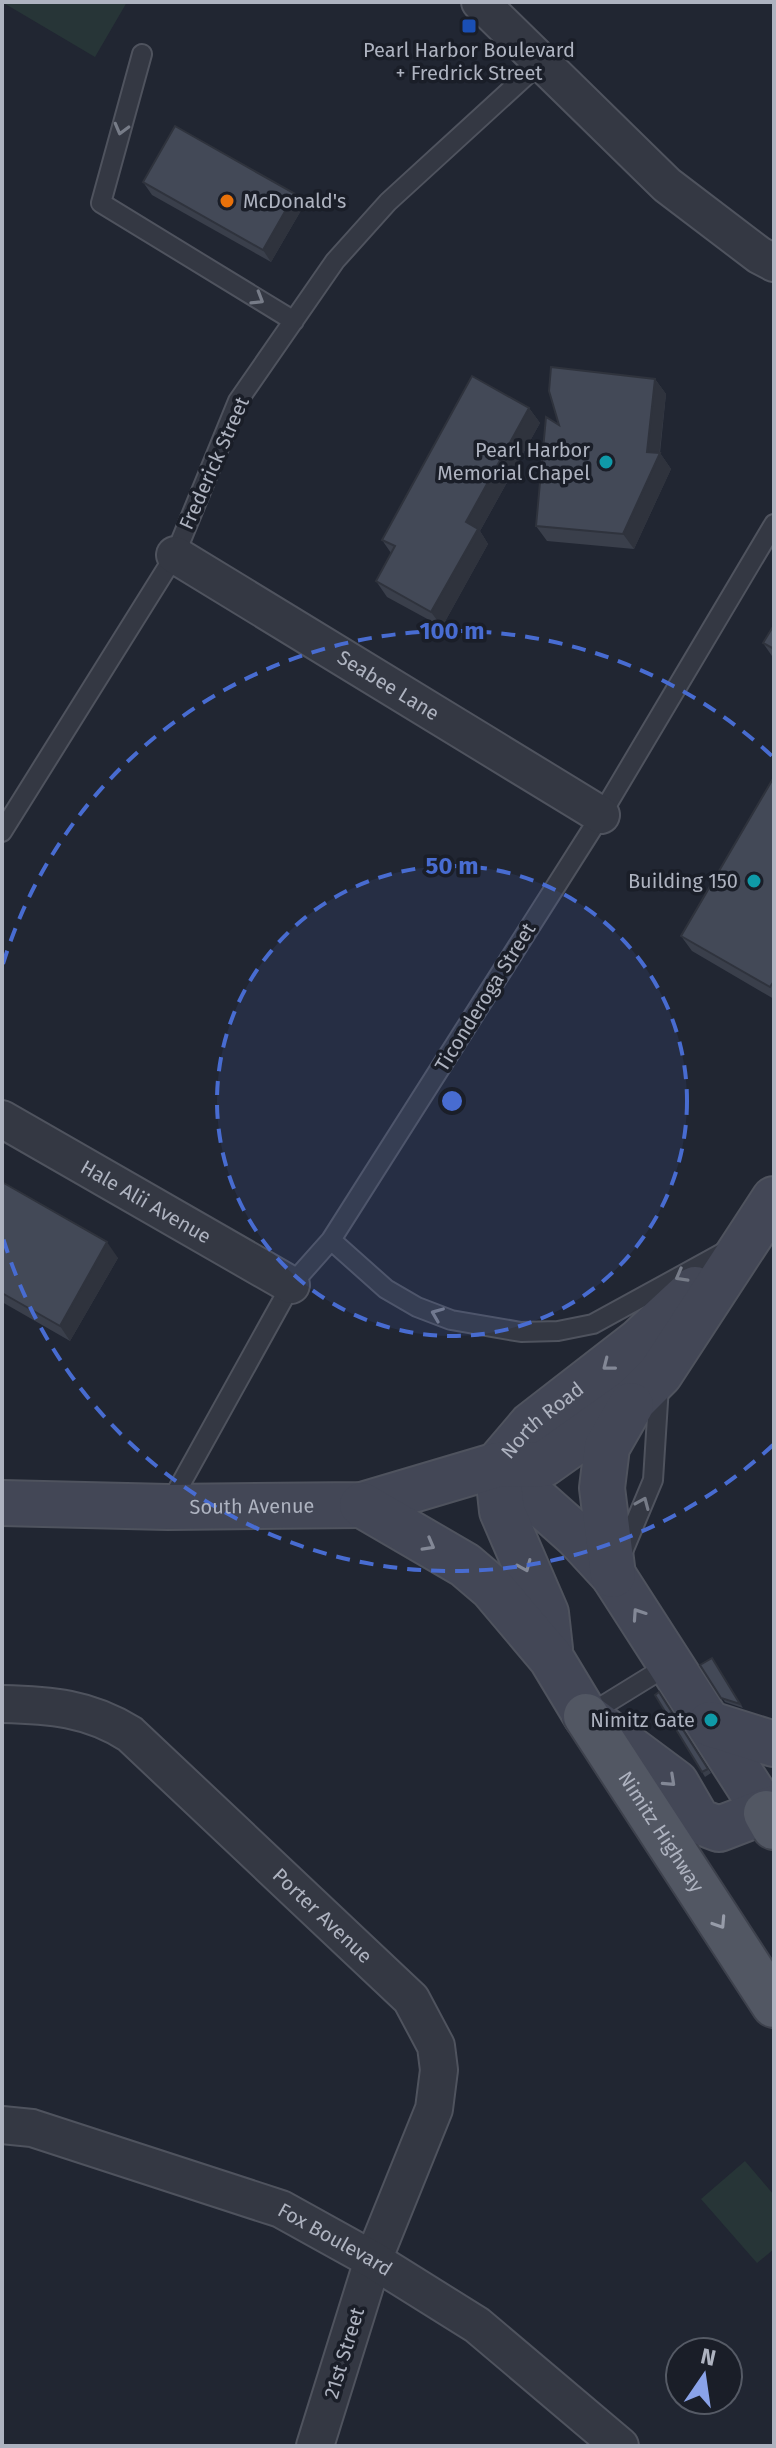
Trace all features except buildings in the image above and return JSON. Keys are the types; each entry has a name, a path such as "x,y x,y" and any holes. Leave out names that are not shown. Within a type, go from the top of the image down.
{"main road":[{"name":"Nimitz Highway","path":"586,1716 774,2005"}],"street":[{"path":"480,2 667,185 774,263"},
{"name":"Seabee Lane","path":"175,555 601,815"},
{"name":"Hale Alii Avenue","path":"2,1119 291,1285"},
{"name":"North Road","path":"497,1465 544,1464 647,1387 765,1219"},
{"name":"North Road","path":"497,1465 531,1425 638,1342 765,1219"},
{"path":"613,1575 602,1488 607,1447 647,1387"},
{"path":"497,1465 577,1536 613,1575 771,1816 719,1829 698,1821 676,1783 586,1716"},
{"path":"497,1465 502,1511 546,1613 551,1658"},
{"name":"South Avenue","path":"2,1503 168,1507 362,1505 497,1465"},
{"name":"Nimitz Highway","path":"362,1505 465,1565 492,1588 551,1658 586,1716"},
{"name":"Porter Avenue","path":"2,1704 75,1709 95,1714 130,1734 411,1999 436,2046 439,2070 434,2109 373,2260"},
{"path":"710,1724 774,1744"},
{"name":"Fox Boulevard","path":"2,2125 46,2132 281,2209 373,2260 477,2325 620,2446"},
{"name":"21st Street","path":"315,2446 373,2260"}],"lane":[{"path":"142,54 101,203 294,321"},
{"name":"Frederick Street","path":"2,832 10,803 175,555 238,401 335,261 388,202 540,63"},
{"name":"Ticonderoga Street","path":"168,1507 291,1285 331,1240 601,815 774,524"},
{"path":"331,1240 386,1289 417,1307 474,1326 521,1332 558,1331 593,1324 765,1219"},
{"path":"586,1716 672,1663"}],"shaded area":[{"path":"2,2 127,2 95,57"},
{"path":"745,2161 774,2195 774,2249 757,2263 701,2199"}],"place":[{"name":"Pearl Harbor Boulevard + Fredrick Street","path":"469,26"},
{"name":"McDonald's","path":"227,201"},
{"name":"Pearl Harbor Memorial Chapel","path":"606,462"},
{"name":"Building 150","path":"754,881"},
{"name":"Nimitz Gate","path":"711,1720"}]}
